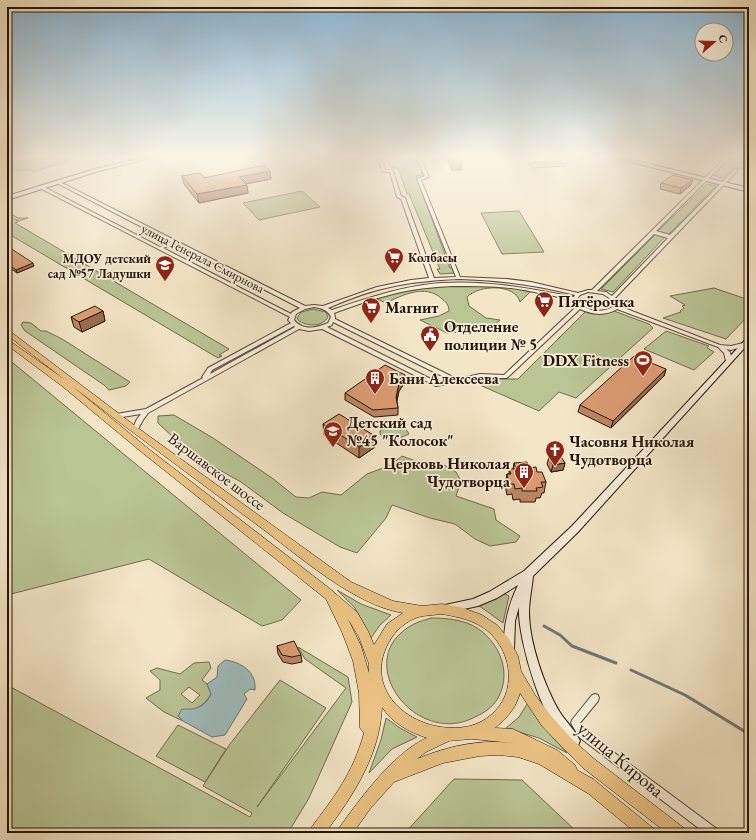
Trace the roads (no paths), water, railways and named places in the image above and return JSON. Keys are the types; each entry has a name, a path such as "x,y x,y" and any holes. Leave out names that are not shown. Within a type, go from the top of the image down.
{"main road":[{"name":"Варшавское шоссе","path":"7,331 52,364 116,416 346,586 391,606 422,611"},
{"path":"316,833 354,780 375,714 376,669 381,643 386,634 402,620 422,611 445,609 474,603 493,595 528,574 575,529 749,339"},
{"name":"Варшавское шоссе","path":"7,341 65,384 147,452 325,591 353,616 364,635 376,669"},
{"path":"471,733 494,722 502,714 513,694 515,672 507,628 516,599 528,574"},
{"path":"528,574 524,616 528,642 540,681 553,712 569,736 660,818"},
{"path":"325,591 342,617 355,645 365,676 368,706 367,743"},
{"path":"445,609 467,613 488,624 500,636 510,650"},
{"path":"376,669 383,697 398,716 420,730 446,736"},
{"name":"улица Кирова","path":"515,672 536,708 583,758 679,833"},
{"path":"344,833 365,804 407,758 421,747 446,736 471,733 513,736 552,755 648,833"},
{"path":"390,777 445,754 476,749 506,749 536,756 592,788"}],"street":[{"name":"улица Генерала Смирнова","path":"59,196 291,316"},
{"name":"улица Генерала Смирнова","path":"85,196 304,308"},
{"path":"399,196 403,198 432,279"},
{"path":"426,196 458,277"},
{"path":"323,308 331,312 364,299 414,287 450,283 482,283 577,296 594,291 689,196"},
{"path":"613,297 711,196"},
{"path":"653,232 671,237"},
{"path":"160,248 174,242"},
{"path":"295,325 291,316 304,308 323,308 362,293 410,282 432,279 458,277 500,278 547,286 577,296"},
{"path":"481,278 482,283"},
{"path":"410,282 414,287"},
{"path":"594,291 613,297 616,300 617,306"},
{"path":"577,296 580,306"},
{"path":"580,306 598,312 610,311 617,306"},
{"path":"323,327 436,384 480,376 506,377 580,306"},
{"path":"617,306 719,346 731,348 744,345"},
{"path":"331,312 333,320 455,380"},
{"path":"135,430 140,419 148,411 203,379 224,364 295,325 311,329 323,327 333,320"},
{"path":"719,346 727,352 729,361"},
{"path":"116,416 148,411"},
{"path":"596,698 575,723 582,734 713,833"}],"water":[{"path":"225,660 237,663 251,673 255,684 255,690 250,689 244,694 247,699 225,735 212,737 183,721 178,716 182,709 200,707 206,702 211,694 207,684 217,677 218,666"}],"waterway":[{"path":"544,626 560,635 572,646 616,663"},
{"path":"631,670 685,695 749,734"}],"place":[{"name":"Колбасы","path":"394,274"},
{"name":"МДОУ детский сад №57 Ладушки","path":"165,282"},
{"name":"Пятёрочка","path":"544,318"},
{"name":"Магнит","path":"371,324"},
{"name":"Отделение полиции № 5","path":"430,352"},
{"name":"DDX Fitness","path":"643,377"},
{"name":"Бани Алексеева","path":"375,395"},
{"name":"Детский сад №45 \"Колосок\"","path":"333,448"},
{"name":"Часовня Николая Чудотворца","path":"555,467"},
{"name":"Церковь Николая Чудотворца","path":"524,489"}]}
